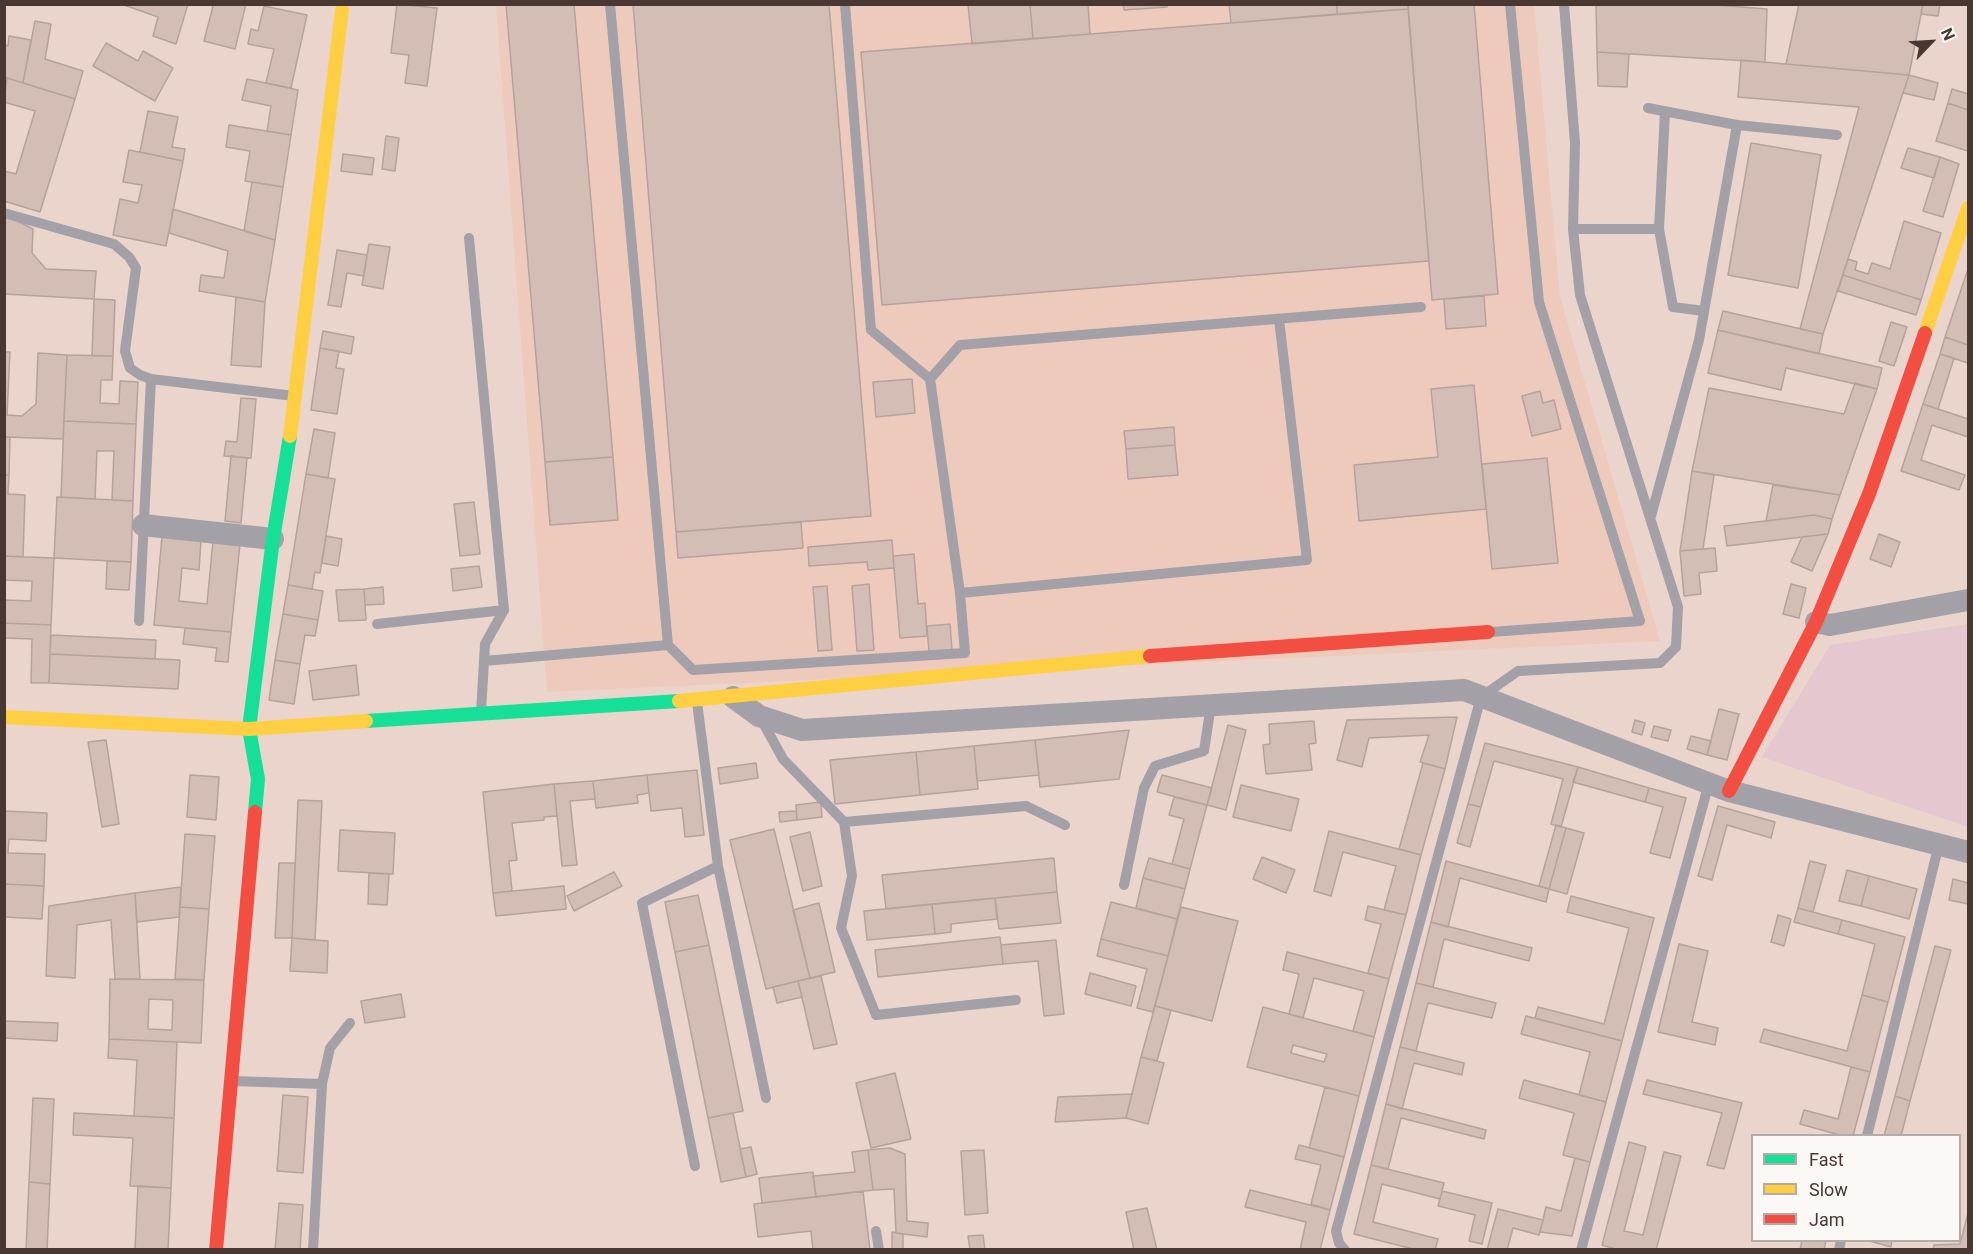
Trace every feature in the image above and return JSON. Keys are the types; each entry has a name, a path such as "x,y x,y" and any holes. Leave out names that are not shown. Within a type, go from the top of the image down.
{"street":[{"path":"216,1250 258,779 249,729 273,539 297,396 337,6"},
{"path":"1719,787 1816,622 1869,494 1968,208"},
{"path":"143,525 273,539"},
{"path":"1816,622 1830,625 1968,600"},
{"path":"4,717 249,729 733,697 1111,659 1488,632"},
{"path":"733,697 759,716 802,730 1464,690 1719,787 1968,852"}],"lane":[{"path":"610,4 668,645 693,670 965,653 960,593 930,379 871,330 845,4"},
{"path":"1488,632 1640,621 1539,302 1510,4"},
{"path":"1345,1250 1339,1243 1336,1231 1481,697 1518,671 1660,663 1676,646 1678,607 1580,295 1573,229 1575,143 1564,4"},
{"path":"1648,108 1737,125 1837,135"},
{"path":"1665,112 1659,229 1673,307 1704,311"},
{"path":"1650,517 1699,340 1737,125"},
{"path":"4,213 114,244 129,257 136,268 125,351 130,368 151,378 297,396"},
{"path":"1573,229 1659,229"},
{"path":"470,238 504,610 484,644 481,712"},
{"path":"930,379 960,345 1421,307"},
{"path":"960,593 1307,560 1279,319"},
{"path":"139,621 151,378"},
{"path":"377,624 504,610"},
{"path":"483,661 668,645"},
{"path":"697,699 718,866 766,1098"},
{"path":"1124,885 1144,788 1155,766 1204,751 1211,705"},
{"path":"759,716 783,759 844,822 852,876 841,928 876,1015 1016,1000"},
{"path":"1581,1250 1719,787"},
{"path":"844,822 1026,806 1065,825"},
{"path":"1867,1134 1939,844"},
{"path":"695,1166 642,903 718,866"},
{"path":"313,1250 322,1084 330,1048 350,1023"},
{"path":"230,1081 322,1084"},
{"path":"876,1231 879,1250"}],"shaded area":[{"path":"496,5 1534,5 1560,297 1660,641 547,692"},
{"path":"1968,624 1968,827 1762,757 1830,645"}],"building":[{"path":"188,4 176,44 153,36 158,17 124,5"},
{"path":"206,4 246,4 235,49 204,41 213,6"},
{"path":"397,4 437,8 427,86 405,83 409,55 391,53"},
{"path":"506,4 574,4 613,457 545,462"},
{"path":"633,4 829,4 871,516 676,532"},
{"path":"968,4 1030,4 1033,39 972,44"},
{"path":"1030,4 1088,4 1090,34 1033,39"},
{"path":"1123,4 1167,4 1167,7 1124,10"},
{"path":"1229,4 1337,4 1337,14 1231,23"},
{"path":"1337,4 1408,4 1408,9 1337,14"},
{"path":"1408,4 1474,4 1498,294 1432,300"},
{"path":"1596,4 1704,4 1767,9 1765,62 1597,52"},
{"path":"1799,4 1923,4 1909,75 1786,64"},
{"path":"1923,4 1940,4 1938,16 1921,14"},
{"path":"264,6 307,15 291,88 266,83 274,49 248,44 251,29 258,31"},
{"path":"1408,9 1429,261 882,305 861,52"},
{"path":"35,21 51,24 45,59 83,71 75,99 23,83"},
{"path":"9,36 31,40 23,83 4,77 4,45 8,46"},
{"path":"106,43 138,61 143,51 173,68 155,101 93,66"},
{"path":"1597,52 1629,54 1627,87 1598,86"},
{"path":"1741,60 1909,75 1823,334 1800,329 1859,107 1738,97"},
{"path":"1909,75 1938,83 1934,100 1903,93"},
{"path":"7,78 75,99 40,212 4,201 4,171 16,174 35,111 4,102"},
{"path":"247,79 298,90 291,135 267,131 271,106 242,100"},
{"path":"1952,89 1968,94 1968,110 1948,103"},
{"path":"1948,103 1968,110 1968,151 1936,141"},
{"path":"148,111 178,117 172,147 185,149 183,161 140,152"},
{"path":"229,125 291,135 283,187 245,181 250,151 226,147"},
{"path":"386,136 399,138 395,171 382,169"},
{"path":"1751,143 1821,155 1798,288 1728,275"},
{"path":"1908,148 1940,157 1934,178 1901,168"},
{"path":"129,150 183,161 166,246 113,235 120,199 138,203 142,185 123,182"},
{"path":"343,154 374,158 372,175 341,171"},
{"path":"1940,157 1959,164 1943,217 1923,211"},
{"path":"252,182 283,187 275,240 244,231"},
{"path":"173,209 275,240 265,302 199,291 201,275 224,278 228,251 169,233"},
{"path":"4,214 33,229 32,253 46,269 96,271 94,299 4,294"},
{"path":"1904,221 1941,233 1921,300 1843,275 1848,259 1857,262 1855,270 1868,274 1872,263 1890,269"},
{"path":"369,244 390,247 383,289 362,285"},
{"path":"337,250 367,255 364,276 347,273 341,307 328,305"},
{"path":"1968,273 1968,345 1945,337"},
{"path":"1843,275 1921,300 1916,315 1838,291"},
{"path":"1484,296 1486,326 1446,329 1444,299"},
{"path":"236,297 265,302 261,367 231,365"},
{"path":"94,299 115,300 113,356 92,356"},
{"path":"1723,311 1823,334 1819,354 1718,330"},
{"path":"1891,322 1907,327 1894,366 1879,361"},
{"path":"1718,330 1882,368 1877,389 1786,368 1781,390 1708,373"},
{"path":"323,331 354,337 351,354 320,348"},
{"path":"1945,337 1968,345 1968,363 1940,354"},
{"path":"320,348 339,351 336,368 344,369 337,414 311,410"},
{"path":"4,352 10,352 7,415 22,416 36,404 38,353 67,355 63,439 4,437"},
{"path":"1940,354 1954,358 1938,409 1923,404"},
{"path":"67,355 113,356 112,380 101,380 100,403 119,404 120,381 138,382 136,424 64,421"},
{"path":"912,379 915,413 876,417 873,382"},
{"path":"1855,383 1877,389 1840,495 1692,471 1709,388 1844,414"},
{"path":"1474,385 1486,509 1359,521 1354,465 1438,457 1431,389"},
{"path":"1540,391 1543,403 1554,400 1561,429 1532,436 1522,396"},
{"path":"241,398 256,399 251,458 224,456 226,441 237,442"},
{"path":"1923,404 1968,419 1968,437 1932,425 1921,460 1965,475 1959,490 1901,471"},
{"path":"64,421 136,424 133,501 112,500 114,451 97,451 95,499 61,497"},
{"path":"1174,427 1175,445 1126,449 1124,431"},
{"path":"314,429 335,433 328,478 306,474"},
{"path":"4,437 10,437 9,475 4,475"},
{"path":"1175,445 1178,475 1128,479 1126,449"},
{"path":"231,456 247,458 241,523 225,521"},
{"path":"613,457 618,520 550,525 545,462"},
{"path":"1547,458 1558,563 1492,569 1482,464"},
{"path":"1692,471 1714,475 1703,549 1680,551"},
{"path":"306,474 335,479 320,573 315,572 312,589 288,585"},
{"path":"4,475 9,475 8,494 25,495 23,557 4,556"},
{"path":"1773,485 1840,495 1832,519 1814,515 1766,521"},
{"path":"57,497 133,501 131,562 54,558"},
{"path":"474,502 480,554 460,556 454,504"},
{"path":"1814,515 1832,519 1828,534 1727,546 1724,526"},
{"path":"801,522 803,548 678,558 676,532"},
{"path":"1828,534 1812,571 1791,562 1802,537"},
{"path":"1879,534 1900,542 1891,567 1870,559"},
{"path":"162,536 201,540 199,570 182,568 179,601 207,604 213,541 240,544 231,632 154,625"},
{"path":"326,536 342,539 338,566 322,563"},
{"path":"892,540 894,568 868,570 867,562 809,566 808,547"},
{"path":"1715,548 1717,571 1699,573 1701,594 1684,596 1680,551"},
{"path":"914,554 918,604 925,603 927,636 900,638 893,556"},
{"path":"4,556 54,558 51,625 4,623 4,600 31,601 32,581 4,580"},
{"path":"107,561 131,562 129,590 106,589"},
{"path":"479,566 482,587 453,591 451,569"},
{"path":"869,584 874,650 857,651 852,586"},
{"path":"1791,584 1806,588 1799,618 1783,614"},
{"path":"288,585 323,591 318,620 283,614"},
{"path":"827,586 832,650 818,651 813,587"},
{"path":"383,587 384,604 365,605 364,589"},
{"path":"364,589 366,620 339,621 336,590"},
{"path":"283,614 318,620 315,636 305,635 300,664 275,660"},
{"path":"4,623 51,625 49,683 31,683 32,639 4,638"},
{"path":"950,624 952,650 929,652 927,626"},
{"path":"185,628 231,632 228,662 215,661 217,648 183,644"},
{"path":"51,635 156,640 155,659 50,654"},
{"path":"50,654 180,660 178,689 49,683"},
{"path":"275,660 300,664 294,704 269,700"},
{"path":"356,665 359,695 313,700 309,671"},
{"path":"1719,709 1739,714 1727,760 1707,755"},
{"path":"1457,717 1445,769 1420,762 1429,735 1369,738 1362,767 1337,760 1347,720"},
{"path":"1635,720 1645,723 1642,735 1632,732"},
{"path":"1314,721 1316,743 1309,744 1312,770 1266,774 1263,745 1270,744 1269,724"},
{"path":"1228,725 1246,730 1226,810 1207,805"},
{"path":"1654,726 1671,730 1668,741 1651,737"},
{"path":"1129,730 1119,779 1040,787 1035,740"},
{"path":"1691,736 1711,741 1707,755 1687,749"},
{"path":"106,740 119,824 102,827 88,742"},
{"path":"1035,740 1039,775 977,781 974,746"},
{"path":"1485,743 1578,767 1561,827 1551,824 1563,779 1494,761 1481,807 1468,804"},
{"path":"974,746 978,789 920,795 916,752"},
{"path":"916,752 920,795 835,804 830,760"},
{"path":"756,763 758,778 720,784 718,768"},
{"path":"1423,763 1445,769 1421,855 1399,849"},
{"path":"1578,767 1649,788 1645,802 1573,782"},
{"path":"697,770 704,835 685,837 682,808 651,811 647,775"},
{"path":"190,775 219,777 216,820 187,817"},
{"path":"647,775 649,793 637,795 638,803 596,808 593,781"},
{"path":"1162,775 1212,788 1207,805 1157,792"},
{"path":"593,781 595,799 570,801 577,865 562,866 554,784"},
{"path":"554,784 557,816 544,817 544,820 512,823 517,860 509,861 512,891 493,893 483,792"},
{"path":"1241,785 1299,799 1291,831 1233,817"},
{"path":"1649,788 1686,798 1670,858 1650,853 1663,807 1645,802"},
{"path":"1174,797 1207,805 1190,869 1172,864 1184,819 1169,815"},
{"path":"298,800 322,801 315,940 292,938"},
{"path":"821,802 822,817 797,820 796,805"},
{"path":"1468,804 1481,807 1470,847 1457,843"},
{"path":"1718,806 1775,822 1771,838 1727,825 1712,880 1698,876"},
{"path":"4,811 47,813 46,841 9,839 8,853 45,854 44,886 4,884"},
{"path":"796,811 797,820 780,822 779,812"},
{"path":"1556,825 1566,828 1549,889 1539,886"},
{"path":"1566,828 1584,833 1567,894 1549,889"},
{"path":"774,829 810,978 766,989 730,840"},
{"path":"340,830 395,833 393,874 338,871"},
{"path":"1329,831 1421,855 1406,915 1384,910 1396,866 1343,852 1331,896 1314,891"},
{"path":"810,832 822,886 803,891 790,837"},
{"path":"185,834 215,836 209,909 180,907"},
{"path":"1262,857 1295,870 1286,893 1253,879"},
{"path":"1054,858 1057,892 886,909 882,875"},
{"path":"1149,858 1190,869 1185,889 1143,878"},
{"path":"1446,861 1549,889 1546,902 1460,878 1448,927 1431,922"},
{"path":"1810,861 1826,865 1813,912 1798,908"},
{"path":"279,863 295,863 292,938 275,938"},
{"path":"1847,870 1869,876 1861,906 1839,901"},
{"path":"614,872 622,886 574,911 567,896"},
{"path":"369,873 389,874 387,905 368,904"},
{"path":"1869,876 1917,889 1909,919 1861,906"},
{"path":"1143,878 1185,889 1177,919 1136,908"},
{"path":"1953,879 1968,883 1968,904 1949,900"},
{"path":"4,884 44,886 42,919 4,917"},
{"path":"564,886 566,909 496,916 493,893"},
{"path":"181,887 179,917 137,922 135,893"},
{"path":"1057,892 1061,923 999,929 995,898"},
{"path":"135,893 140,979 115,979 111,920 77,925 75,978 46,976 49,906"},
{"path":"698,895 709,945 675,952 665,902"},
{"path":"1571,896 1654,918 1622,1041 1535,1018 1538,1007 1604,1024 1629,928 1567,912"},
{"path":"995,898 997,919 951,924 951,932 935,934 932,904"},
{"path":"1111,902 1177,919 1168,956 1101,939"},
{"path":"819,903 835,972 810,978 793,910"},
{"path":"932,904 935,934 867,940 864,911"},
{"path":"1368,906 1406,915 1389,979 1368,973 1381,924 1365,920"},
{"path":"180,907 209,909 204,980 175,979"},
{"path":"1181,907 1238,921 1212,1021 1155,1006"},
{"path":"1798,908 1842,920 1838,934 1794,922"},
{"path":"1778,915 1791,919 1784,946 1771,942"},
{"path":"1842,920 1905,937 1888,1002 1862,995 1875,944 1838,934"},
{"path":"1431,922 1532,948 1529,961 1444,939 1433,987 1416,983"},
{"path":"1000,937 1003,964 878,977 875,950"},
{"path":"292,938 328,941 327,973 290,971"},
{"path":"1101,939 1168,956 1153,1012 1137,1008 1147,969 1097,956"},
{"path":"1056,940 1064,1014 1044,1016 1038,961 1003,964 1001,945"},
{"path":"1679,944 1708,951 1692,1022 1718,1028 1715,1045 1658,1032"},
{"path":"709,945 743,1111 708,1118 675,952"},
{"path":"1935,946 1951,950 1910,1101 1895,1096"},
{"path":"1287,952 1389,979 1374,1037 1353,1031 1364,991 1314,978 1303,1018 1289,1014 1299,974 1283,970"},
{"path":"1090,973 1136,986 1131,1006 1085,994"},
{"path":"821,976 837,1044 814,1049 798,981"},
{"path":"110,979 204,980 201,1043 109,1039","holes":["149,999 173,1000 172,1030 148,1029"]},
{"path":"798,981 802,997 777,1003 773,987"},
{"path":"1416,983 1496,1003 1492,1018 1428,1003 1416,1051 1400,1047"},
{"path":"401,994 405,1017 365,1023 361,1001"},
{"path":"1862,995 1888,1002 1870,1072 1760,1042 1764,1029 1847,1051"},
{"path":"1155,1006 1171,1010 1157,1061 1141,1057"},
{"path":"1263,1007 1374,1037 1359,1096 1247,1067","holes":["1293,1045 1327,1054 1324,1062 1291,1053"]},
{"path":"1526,1016 1622,1041 1606,1102 1579,1095 1590,1052 1521,1034"},
{"path":"4,1021 58,1023 57,1041 4,1038"},
{"path":"109,1039 177,1042 174,1118 134,1116 137,1060 108,1058"},
{"path":"1400,1047 1464,1063 1462,1075 1414,1063 1402,1109 1386,1104"},
{"path":"1141,1057 1164,1063 1148,1124 1126,1118"},
{"path":"1851,1067 1870,1072 1854,1134 1836,1134 1800,1124 1804,1110 1838,1119"},
{"path":"895,1073 911,1139 871,1148 856,1083"},
{"path":"1524,1080 1606,1102 1590,1162 1563,1155 1574,1113 1519,1098"},
{"path":"1647,1080 1742,1103 1724,1169 1707,1165 1722,1113 1643,1094"},
{"path":"1325,1087 1359,1096 1344,1157 1309,1148"},
{"path":"1132,1094 1126,1118 1055,1122 1058,1097"},
{"path":"283,1095 308,1097 303,1173 277,1171"},
{"path":"1895,1096 1910,1101 1902,1134 1885,1134"},
{"path":"33,1098 54,1099 50,1184 29,1182"},
{"path":"1386,1104 1486,1130 1484,1139 1401,1118 1388,1169 1371,1165"},
{"path":"74,1113 174,1118 171,1188 130,1186 133,1138 73,1135"},
{"path":"733,1113 746,1177 721,1182 708,1118"},
{"path":"1629,1142 1646,1147 1624,1231 1643,1235 1664,1152 1681,1156 1656,1250 1619,1250 1602,1245"},
{"path":"1299,1145 1344,1157 1330,1210 1311,1204 1321,1165 1295,1159"},
{"path":"751,1147 757,1174 746,1177 740,1149"},
{"path":"890,1148 905,1154 907,1221 928,1223 927,1237 896,1233 894,1189 873,1190 868,1150"},
{"path":"868,1150 873,1190 816,1197 813,1176 855,1172 852,1152"},
{"path":"984,1150 988,1213 965,1215 961,1151"},
{"path":"1575,1158 1590,1162 1572,1236 1540,1232 1546,1207 1561,1211"},
{"path":"1371,1165 1444,1183 1440,1199 1382,1184 1373,1222 1438,1239 1435,1250 1417,1250 1354,1234"},
{"path":"813,1172 816,1197 762,1203 759,1178"},
{"path":"29,1182 50,1184 47,1250 26,1250"},
{"path":"138,1186 171,1188 168,1250 135,1250"},
{"path":"1250,1190 1330,1210 1320,1250 1300,1250 1306,1222 1245,1207"},
{"path":"863,1191 870,1250 813,1250 811,1231 758,1237 754,1204"},
{"path":"1442,1191 1492,1203 1482,1244 1469,1241 1475,1215 1438,1206"},
{"path":"279,1203 303,1205 300,1250 275,1250"},
{"path":"1147,1208 1157,1250 1134,1250 1126,1212"},
{"path":"1498,1209 1543,1220 1539,1235 1513,1228 1507,1250 1487,1250"},
{"path":"1968,1213 1968,1250 1933,1250 1934,1245 1960,1244"},
{"path":"892,1232 903,1234 903,1250 892,1250"},
{"path":"983,1235 985,1250 970,1250 968,1236"},
{"path":"1802,1242 1826,1242 1824,1250 1800,1250"},
{"path":"1873,1242 1892,1242 1891,1247"}],"traffic: fast":[{"path":"255,812 258,779 249,729 273,539 290,436"},
{"path":"366,721 679,701"}],"traffic: slow":[{"path":"290,436 342,10"},
{"path":"1925,333 1968,208"},
{"path":"679,701 1150,656"},
{"path":"4,717 249,729 366,721"}],"traffic: jam":[{"path":"1729,791 1816,622 1869,494 1925,333"},
{"path":"1150,656 1488,632"},
{"path":"216,1250 255,812"}]}
